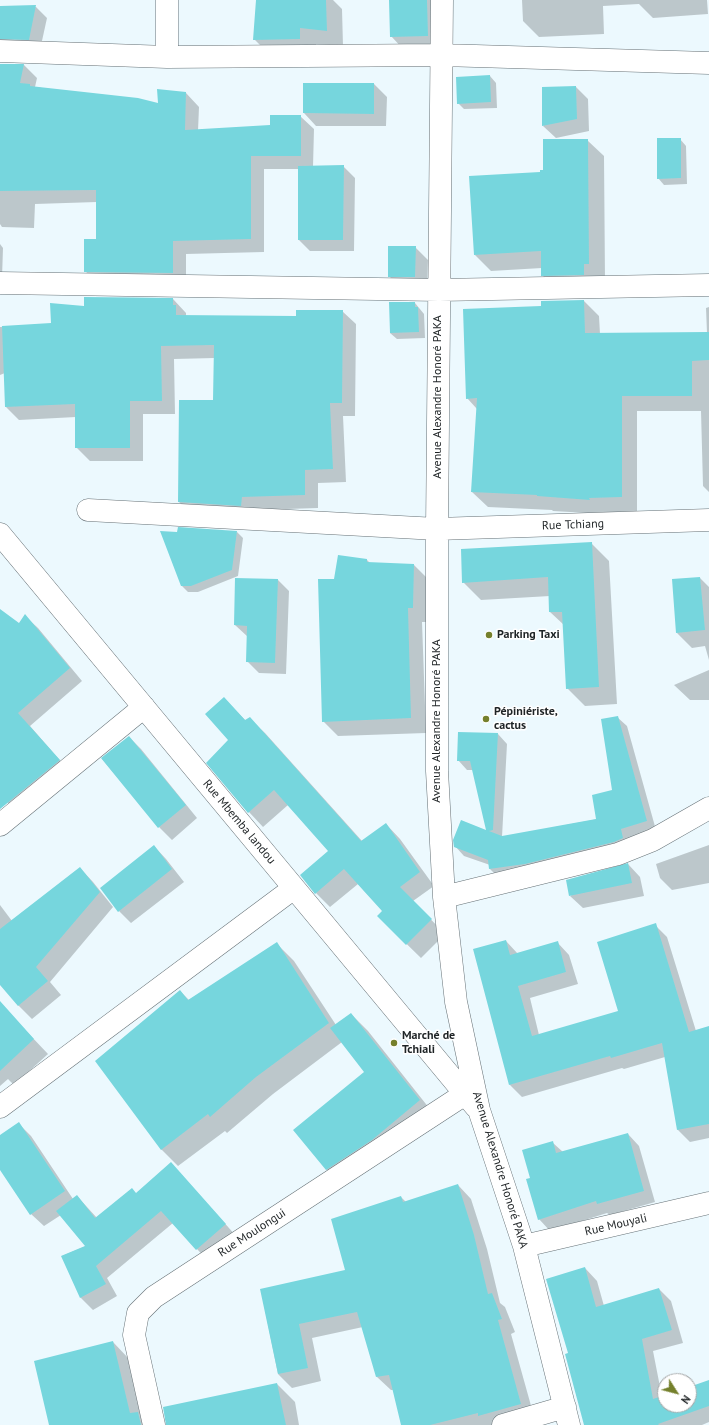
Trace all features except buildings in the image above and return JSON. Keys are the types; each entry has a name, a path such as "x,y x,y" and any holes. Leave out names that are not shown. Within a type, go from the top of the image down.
{"street":[{"path":"167,0 167,56"},
{"name":"Avenue Alexandre Honoré PAKA","path":"442,0 437,529 437,771 444,896 456,1002 472,1102 524,1246 567,1416"},
{"path":"0,51 167,56 442,55 709,63"},
{"path":"0,283 439,290 709,286"},
{"name":"Rue Tchiang","path":"88,510 437,529 709,520"},
{"name":"Rue Mbemba landou","path":"2,540 144,707 472,1102"},
{"path":"0,826 144,707"},
{"path":"444,896 618,854 653,840 709,808"},
{"path":"0,1108 294,888"},
{"name":"Rue Moulongui","path":"154,1425 134,1335 138,1313 154,1297 472,1102"},
{"name":"Rue Mouyali","path":"524,1246 709,1204"},
{"path":"503,1425 567,1416"}],"place":[{"name":"Parking Taxi","path":"489,635"},
{"name":"Pépiniériste, cactus","path":"486,719"},
{"name":"Marché de Tchiali","path":"394,1043"}]}
